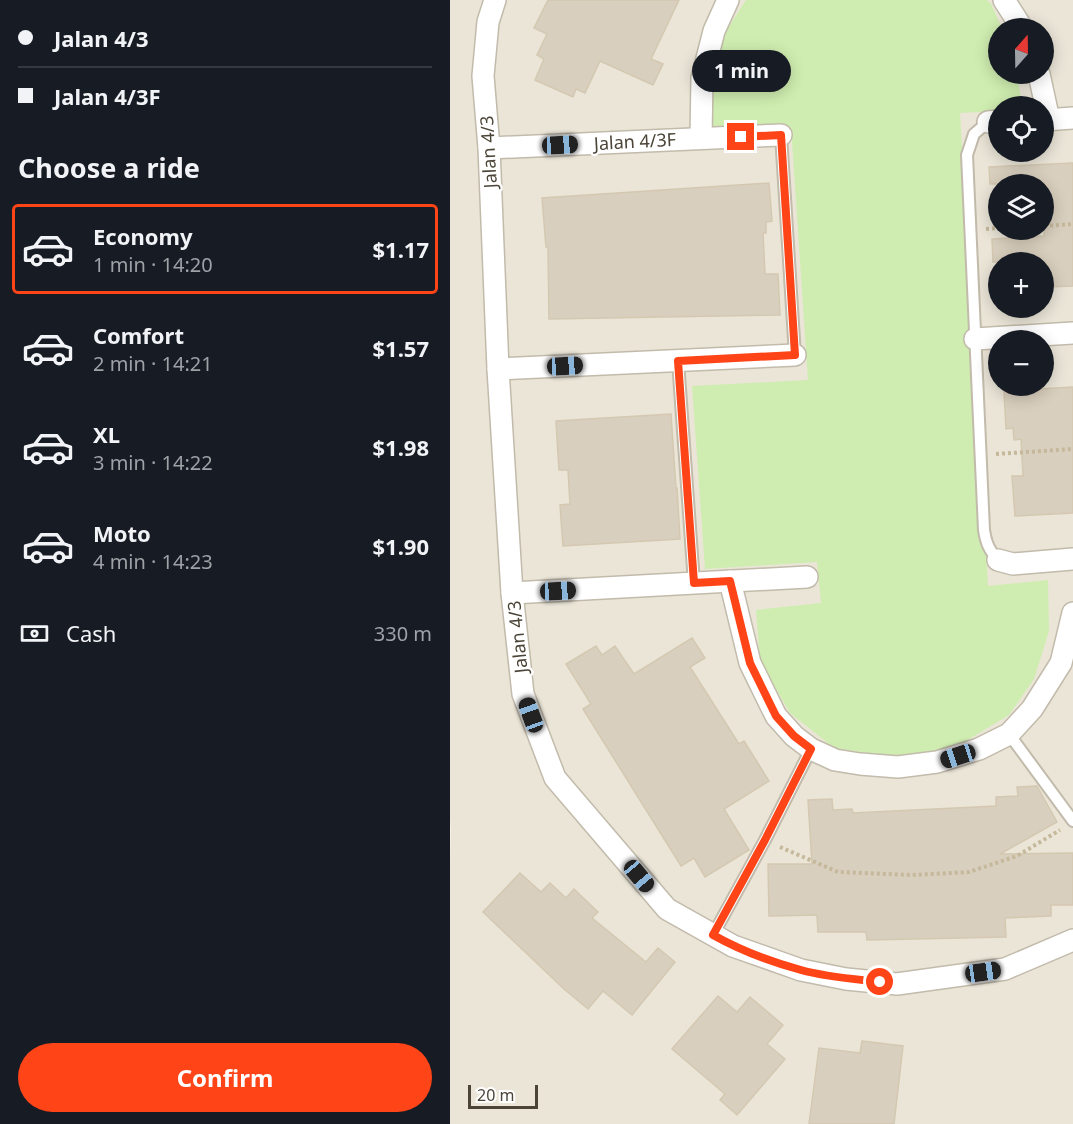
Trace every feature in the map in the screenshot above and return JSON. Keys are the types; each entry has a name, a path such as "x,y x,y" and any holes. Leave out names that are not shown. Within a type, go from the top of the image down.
{"street":[{"name":"Jalan 4/3","path":"495,0 488,22 483,76 489,148 498,369 512,593 524,694 555,778 667,909 733,946 801,970 846,979 897,984 1005,969 1073,940"},
{"path":"701,138 702,78 714,31 728,0"},
{"path":"1004,0 1016,18"},
{"path":"1054,119 1073,118"},
{"name":"Jalan 4/3F","path":"489,148 781,135"},
{"path":"975,339 1073,333"},
{"path":"498,369 795,355"},
{"path":"998,560 1013,564 1073,559"},
{"path":"512,593 807,577"},
{"path":"730,581 750,663 776,716 794,736 811,749 836,760 860,764 898,767 937,762 979,749 1009,734 1032,709 1061,663 1073,613"}],"lane":[{"path":"988,125 974,134 967,155 986,542 990,552 998,560"},
{"path":"781,135 795,355"},
{"path":"678,361 694,583"},
{"path":"1009,734 1073,821"},
{"path":"713,935 811,749"}],"path":[{"path":"1054,225 1073,224"},
{"path":"983,229 988,229"},
{"path":"980,455 1073,449"},
{"path":"765,840 838,872 912,875 969,872 1017,856 1073,821"}],"shaded area":[{"path":"450,0 1073,0 1073,1124 450,1124"}],"green space":[{"path":"746,0 987,0 997,18 988,18 988,84 1019,84 1020,96 988,96 988,112 960,113 988,586 1048,580 1049,631 1034,679 1009,715 956,747 896,757 834,748 790,713 760,661 756,610 821,603 817,562 705,569 692,386 808,380 791,127 712,127 712,92 722,37"}],"building":[{"path":"548,0 679,0 651,59 663,64 653,85 600,61 585,93 576,89 573,97 535,80 544,59 537,55 547,34 534,28"},
{"path":"1073,163 1073,286 1054,287 1054,252 993,252 992,240 1054,240 1054,174 989,174 989,167"},
{"path":"769,183 772,221 766,222 766,233 763,233 765,274 778,274 780,315 549,319 548,247 546,247 542,198"},
{"path":"1073,387 1073,513 1015,516 1012,476 1023,476 1021,439 1014,440 1013,428 1006,429 1004,396 1054,396 1054,388"},
{"path":"671,414 680,539 563,546 560,505 570,504 568,470 559,470 556,421"},
{"path":"692,638 705,658 690,667 739,744 744,741 769,781 724,809 749,850 705,877 694,858 681,866 583,709 591,704 566,664 596,646 602,655 615,646 634,674"},
{"path":"1037,786 1057,822 1000,854 1073,853 1073,905 1051,905 1051,916 1005,918 1006,937 867,940 866,932 818,932 817,915 769,916 768,864 812,864 808,800 832,799 833,810 852,809 853,813 996,806 996,797 1018,796 1017,787"},
{"path":"520,873 541,892 550,883 566,898 574,889 598,912 592,918 646,962 658,948 675,962 632,1015 603,991 588,1009 483,912"},
{"path":"718,996 737,1012 750,997 783,1025 767,1044 785,1059 737,1115 720,1100 725,1094 672,1049"},
{"path":"862,1041 903,1046 894,1124 809,1124 819,1048 860,1053"}],"route":[{"path":"741,137 781,135 795,355 678,361 694,583 730,581 750,663 776,716 794,736 811,749 713,935 733,946 801,970 846,979 880,982"}]}
